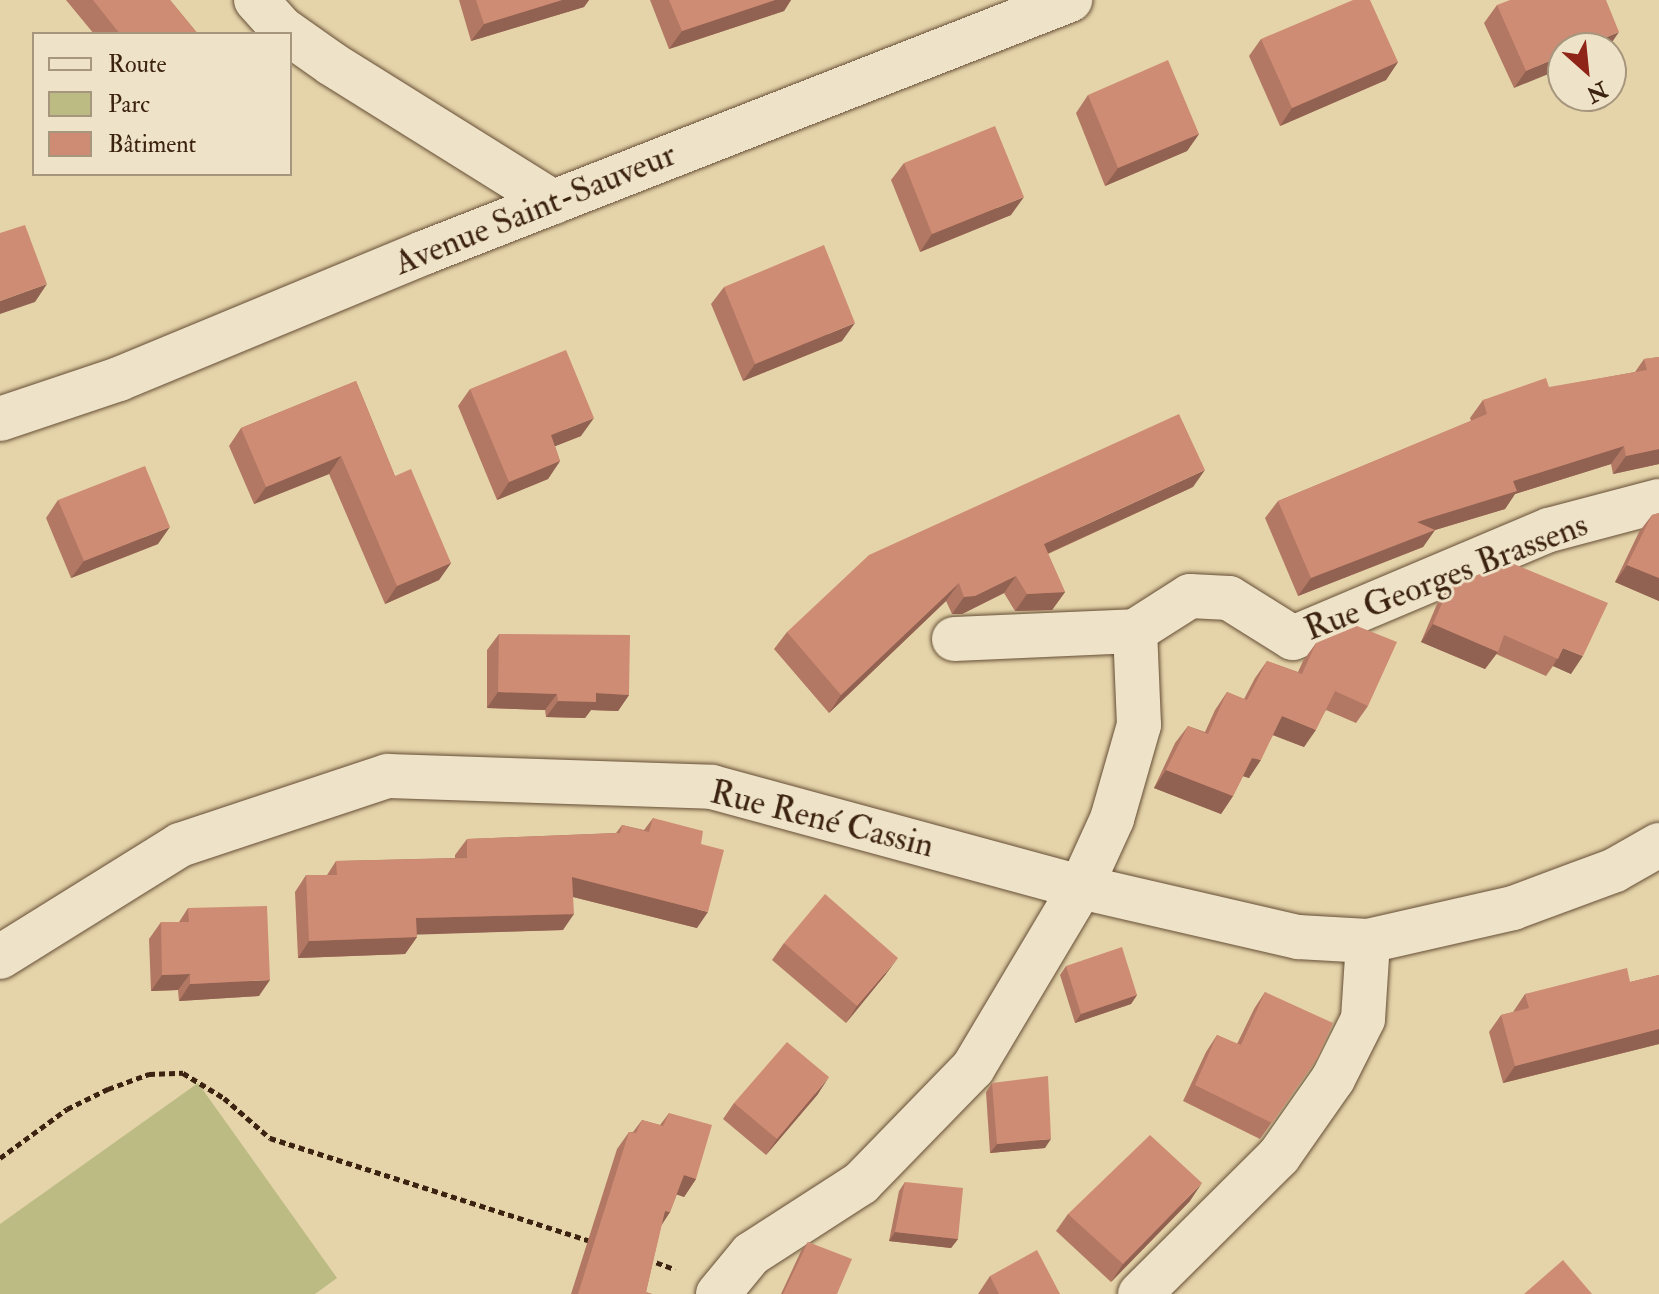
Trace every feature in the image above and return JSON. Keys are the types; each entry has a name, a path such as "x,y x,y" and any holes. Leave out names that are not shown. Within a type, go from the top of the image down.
{"street":[{"path":"256,0 287,32"},
{"name":"Avenue Saint-Sauveur","path":"0,419 119,379 553,202 1070,0"},
{"path":"292,36 553,202"},
{"name":"Rue Georges Brassens","path":"1135,631 1190,596 1229,598 1293,638 1549,530 1659,501"},
{"path":"722,1289 751,1254 861,1183 973,1068 1081,887 1112,819 1139,725 1135,631 954,639"},
{"name":"Rue René Cassin","path":"0,957 180,845 388,776 712,787 1081,887 1298,937 1368,941 1513,908 1615,870 1659,845"},
{"path":"1140,1294 1279,1156 1333,1079 1363,1019 1368,941"}],"path":[{"path":"0,1158 67,1109 108,1089 149,1074 183,1073 224,1098 270,1138 604,1246"},
{"path":"635,1255 722,1289"}],"green space":[{"path":"198,1083 337,1278 315,1294 0,1294 0,1224"}],"building":[{"path":"93,0 170,0 196,32 118,32"},
{"path":"476,0 562,0 484,24"},
{"path":"669,0 775,0 682,31"},
{"path":"1353,0 1370,0 1398,62 1292,108 1261,39"},
{"path":"1510,0 1606,0 1619,32 1547,32 1547,62 1526,71 1497,5"},
{"path":"1168,60 1199,134 1118,168 1088,95"},
{"path":"995,126 1024,197 932,234 904,163"},
{"path":"25,225 47,284 0,301 0,233"},
{"path":"824,245 855,323 755,364 724,287"},
{"path":"566,350 594,418 551,435 560,461 509,482 470,389"},
{"path":"1659,357 1659,449 1626,456 1624,446 1513,481 1517,491 1417,522 1435,530 1311,578 1278,501 1487,414 1483,400 1546,378 1549,387 1647,370 1644,359"},
{"path":"356,381 395,476 411,469 451,563 397,586 341,456 266,487 241,428"},
{"path":"1179,414 1205,470 1044,544 1065,592 1027,594 1016,576 975,596 964,597 959,583 841,695 787,632 869,555"},
{"path":"145,466 170,527 84,561 58,500"},
{"path":"1659,513 1659,578 1627,565 1652,515"},
{"path":"1509,562 1608,603 1583,656 1563,648 1558,659 1504,635 1498,652 1433,624 1449,587"},
{"path":"1357,626 1397,642 1368,706 1335,691 1316,730 1282,716 1261,760 1252,758 1233,796 1166,770 1188,726 1208,734 1227,692 1247,700 1267,661 1302,674 1316,643"},
{"path":"499,634 630,635 629,695 596,693 596,702 558,701 557,694 498,692"},
{"path":"653,818 703,831 701,844 724,850 708,912 572,877 574,914 416,918 417,937 309,941 306,875 337,875 336,861 467,858 467,839 620,833 622,825 649,832"},
{"path":"825,894 898,958 857,1006 784,943"},
{"path":"267,906 270,980 190,984 190,974 162,975 161,922 189,922 188,908"},
{"path":"1122,947 1137,995 1081,1014 1066,966"},
{"path":"1627,968 1630,982 1659,975 1659,1029 1515,1066 1501,1015 1529,1008 1525,994"},
{"path":"1265,992 1333,1023 1318,1057 1272,1123 1195,1085 1217,1035 1241,1045"},
{"path":"787,1042 829,1077 777,1139 734,1103"},
{"path":"1048,1076 1051,1139 997,1144 992,1083"},
{"path":"669,1113 712,1125 696,1179 684,1175 670,1212 665,1211 646,1292 652,1294 578,1294 629,1132 636,1133 642,1120 663,1126"},
{"path":"1150,1135 1202,1183 1123,1264 1068,1214"},
{"path":"905,1182 963,1188 958,1239 895,1232"},
{"path":"808,1242 852,1259 837,1294 783,1294"},
{"path":"1037,1250 1060,1294 999,1294 990,1276"},
{"path":"1563,1260 1592,1294 1524,1294"}]}
